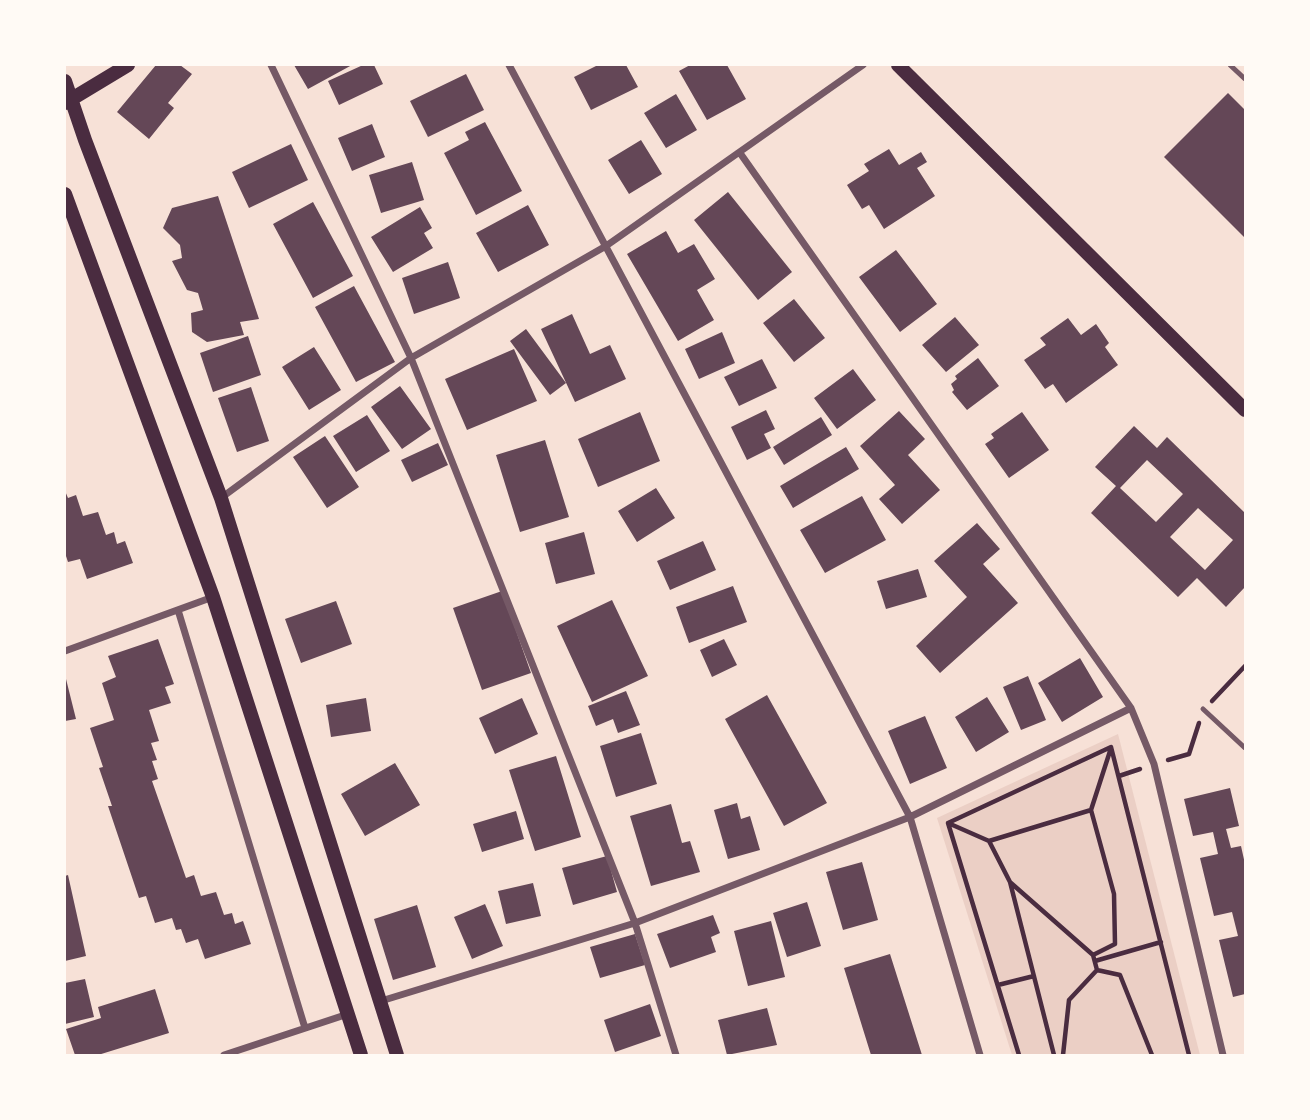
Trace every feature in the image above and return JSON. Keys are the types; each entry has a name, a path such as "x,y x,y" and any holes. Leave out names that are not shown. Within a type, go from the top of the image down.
{"main road":[{"path":"68,102 128,65"},
{"path":"898,65 1245,410"},
{"path":"65,81 68,102 221,498 397,1055"},
{"path":"65,194 213,597 360,1055"}],"street":[{"path":"271,65 411,358 635,923 676,1055"},
{"path":"509,65 910,817 980,1055"},
{"path":"221,498 411,358 606,246 863,65"},
{"path":"740,153 1131,708 1154,764 1223,1055"},
{"path":"65,651 213,597"},
{"path":"178,610 305,1028"},
{"path":"381,1002 635,923 910,817 1131,708"},
{"path":"224,1055 348,1014"}],"lane":[{"path":"1230,65 1245,79"},
{"path":"1203,709 1245,748"}],"path":[{"path":"1119,776 1189,754 1203,709 1245,666"},
{"path":"1111,747 1189,1055"},
{"path":"1094,958 1115,944 1114,894 1090,810 1111,747"},
{"path":"948,823 1111,747"},
{"path":"989,841 1090,810"},
{"path":"948,823 989,841 1010,882 1054,1055"},
{"path":"948,823 1019,1055"},
{"path":"1010,882 1094,958 1097,970"},
{"path":"1094,958 1161,943"},
{"path":"1063,1055 1069,999 1097,970"},
{"path":"1097,970 1119,975 1152,1055"},
{"path":"998,985 1034,976"}],"shaded area":[{"path":"1118,734 1200,1055 1012,1055 937,818"}],"building":[{"path":"156,65 180,65 192,74 168,103 174,108 149,139 117,112"},
{"path":"294,65 352,65 308,89"},
{"path":"363,65 374,65 383,84 339,105 328,81"},
{"path":"598,65 626,65 638,87 591,110 574,77"},
{"path":"690,65 727,65 746,99 707,120 679,71"},
{"path":"466,74 484,110 428,137 410,101"},
{"path":"1228,93 1245,110 1245,238 1164,157"},
{"path":"676,94 697,130 666,148 644,113"},
{"path":"485,122 522,191 476,215 444,153 469,140 465,132"},
{"path":"372,124 385,157 352,171 338,138"},
{"path":"641,140 662,174 629,194 608,160"},
{"path":"291,144 308,180 249,208 232,172"},
{"path":"889,149 899,165 921,152 927,162 917,168 935,196 884,229 869,205 862,209 847,185 869,171 864,164"},
{"path":"412,162 424,200 381,213 369,175"},
{"path":"728,192 792,272 758,300 694,220"},
{"path":"218,196 259,319 240,322 244,335 207,342 192,332 191,313 203,310 198,293 187,290 172,261 182,258 180,245 163,228 172,208"},
{"path":"313,202 353,276 313,298 273,224"},
{"path":"528,205 549,245 498,272 476,233"},
{"path":"420,207 432,228 424,233 433,248 393,272 371,237"},
{"path":"666,231 678,253 694,244 715,279 697,290 714,320 678,341 627,254"},
{"path":"896,250 937,304 900,332 859,277"},
{"path":"448,262 460,298 414,314 402,278"},
{"path":"354,286 395,362 356,382 315,307"},
{"path":"794,299 825,338 794,362 763,323"},
{"path":"572,314 590,354 610,345 626,379 575,402 541,329"},
{"path":"955,317 979,345 946,372 922,345"},
{"path":"1068,318 1081,335 1096,324 1109,343 1105,347 1118,365 1066,403 1053,384 1045,389 1024,360 1046,345 1040,338"},
{"path":"526,329 566,383 550,395 510,341"},
{"path":"722,332 735,363 699,379 685,349"},
{"path":"248,336 261,375 213,392 200,353"},
{"path":"314,347 341,390 309,410 282,367"},
{"path":"514,349 537,401 467,430 445,379"},
{"path":"978,358 999,386 967,410 952,392 954,390 951,384 957,379 955,376"},
{"path":"762,359 777,388 739,406 724,377"},
{"path":"853,369 876,400 837,429 814,398"},
{"path":"400,386 431,429 402,449 371,407"},
{"path":"251,387 269,441 237,452 218,398"},
{"path":"766,410 775,429 764,434 771,448 747,460 731,427"},
{"path":"899,411 925,439 908,455 940,490 902,524 879,499 895,485 860,446"},
{"path":"640,412 660,461 598,487 578,439"},
{"path":"1022,412 1049,450 1009,478 985,444 994,438 991,434"},
{"path":"367,415 390,451 356,472 333,436"},
{"path":"821,417 832,435 784,465 773,447"},
{"path":"1134,426 1157,448 1167,437 1245,513 1245,587 1226,607 1197,578 1178,597 1091,513 1116,486 1095,467","holes":["1147,460 1183,494 1156,522 1120,488","1198,508 1233,540 1205,570 1170,537"]},
{"path":"325,436 359,487 327,508 293,457"},
{"path":"545,440 569,517 520,532 496,455"},
{"path":"438,443 448,465 412,482 401,460"},
{"path":"846,447 859,469 793,508 780,486"},
{"path":"656,488 675,518 637,542 618,511"},
{"path":"65,491 68,498 76,495 83,516 98,512 106,535 114,532 117,544 125,541 133,563 87,579 80,559 68,562 65,553"},
{"path":"862,496 886,540 825,573 800,530"},
{"path":"977,523 1000,549 983,564 1018,603 940,673 916,646 967,597 934,561"},
{"path":"584,532 595,574 556,584 545,543"},
{"path":"703,541 716,570 670,590 657,561"},
{"path":"918,569 927,597 886,609 877,581"},
{"path":"733,586 747,622 689,643 676,607"},
{"path":"502,591 531,673 482,690 453,608"},
{"path":"612,600 648,676 592,702 557,626"},
{"path":"336,601 352,644 301,663 285,619"},
{"path":"158,639 174,684 165,687 171,703 149,710 159,741 151,743 157,760 152,761 158,779 152,781 186,878 194,875 201,896 216,892 224,915 232,913 235,924 243,921 251,944 205,959 198,939 186,943 181,929 176,930 172,918 155,923 146,896 139,898 108,806 112,806 99,768 103,767 90,728 114,720 102,683 116,677 108,656"},
{"path":"724,639 737,665 712,677 700,650"},
{"path":"1080,658 1103,697 1062,722 1038,683"},
{"path":"65,675 76,719 65,721"},
{"path":"1028,676 1046,720 1021,730 1003,687"},
{"path":"626,691 640,725 618,733 613,719 596,726 588,706"},
{"path":"767,695 827,803 784,826 725,719"},
{"path":"987,697 1009,732 976,752 955,717"},
{"path":"366,698 371,731 331,737 326,705"},
{"path":"522,698 538,734 495,754 479,718"},
{"path":"925,716 947,768 910,784 888,731"},
{"path":"641,733 657,784 616,797 600,746"},
{"path":"556,756 581,837 535,851 509,770"},
{"path":"395,763 420,805 365,836 341,794"},
{"path":"1230,788 1239,826 1226,829 1231,848 1241,846 1245,864 1245,994 1233,997 1219,940 1238,936 1232,912 1214,916 1200,858 1218,854 1213,832 1193,836 1184,799"},
{"path":"737,803 741,819 750,816 760,850 728,859 714,810"},
{"path":"671,804 682,843 690,841 700,872 651,886 630,816"},
{"path":"516,811 524,839 482,852 473,824"},
{"path":"607,856 617,892 573,905 562,868"},
{"path":"862,862 878,920 843,930 826,872"},
{"path":"68,875 86,956 65,961 65,876"},
{"path":"533,883 541,916 506,924 498,891"},
{"path":"807,902 821,946 787,957 773,913"},
{"path":"485,904 503,946 472,959 454,917"},
{"path":"417,905 436,967 393,980 374,919"},
{"path":"713,915 720,933 711,937 716,952 670,968 657,934"},
{"path":"771,921 785,977 748,986 734,931"},
{"path":"635,934 645,965 600,978 590,947"},
{"path":"890,954 922,1055 871,1055 844,968"},
{"path":"85,979 94,1017 65,1024 65,983"},
{"path":"155,989 169,1033 98,1055 75,1055 66,1029 101,1018 98,1007"},
{"path":"650,1004 661,1036 615,1052 604,1020"},
{"path":"767,1008 777,1045 727,1055 718,1020"}]}
